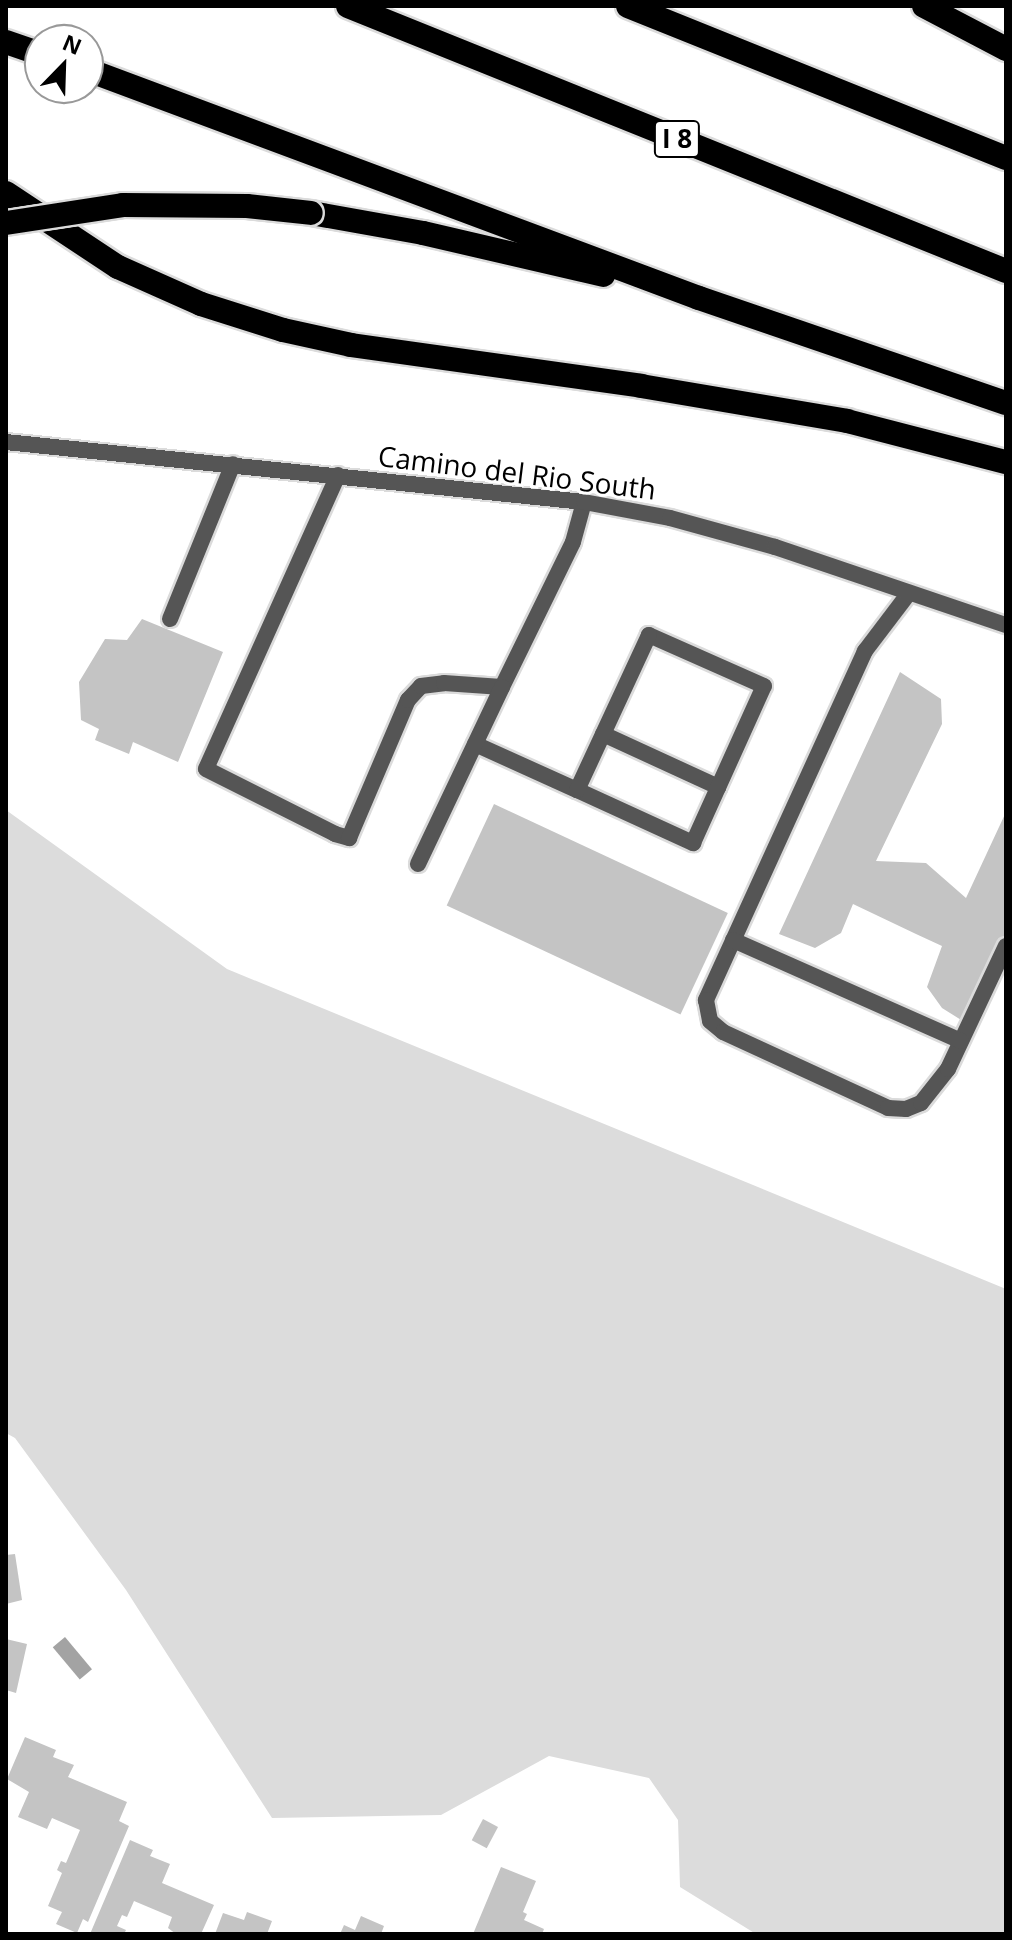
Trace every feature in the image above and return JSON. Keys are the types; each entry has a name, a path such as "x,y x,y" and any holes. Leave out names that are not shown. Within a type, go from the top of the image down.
{"highway":[{"name":"I 8","path":"348,6 1006,271"},
{"path":"628,6 1006,158"},
{"path":"924,6 1006,49"},
{"path":"104,76 326,156 699,298 1006,403"},
{"path":"6,193 118,267 201,304 283,330 351,345 641,386 847,421 1006,462"},
{"path":"6,223 123,205 234,205 311,213 423,233 699,298"}],"street":[{"name":"Camino del Rio South","path":"6,442 584,502 670,518 775,547 1006,625"},
{"path":"170,619 233,464"},
{"path":"338,475 206,769 335,834 349,838 408,700 421,686 444,683 502,687"},
{"path":"418,864 573,542 584,502"},
{"path":"909,593 865,651 706,1000 710,1021 723,1032 888,1108 906,1109 921,1103 948,1069 1006,946"},
{"path":"475,744 693,843 764,686 649,635 577,790"},
{"path":"603,734 718,787"},
{"path":"733,940 961,1041"}],"shaded area":[{"path":"6,810 227,969 1006,1289 1006,1934 756,1934 680,1887 678,1820 649,1778 549,1756 441,1815 272,1818 126,1590 15,1438 6,1433"},
{"path":"65,1637 92,1669 80,1679 53,1647"}],"building":[{"path":"142,619 223,652 178,762 133,742 129,754 95,740 99,729 81,720 79,682 105,639 127,640"},
{"path":"900,672 941,699 942,724 876,861 926,863 966,898 1006,812 1006,940 966,1023 942,1008 927,987 942,946 853,904 841,933 815,948 779,934"},
{"path":"494,804 728,913 680,1015 447,906"},
{"path":"15,1554 22,1600 6,1604 6,1555"},
{"path":"6,1639 27,1644 16,1693 6,1690"},
{"path":"25,1737 56,1750 53,1757 74,1765 68,1777 127,1802 119,1821 129,1826 88,1922 83,1919 77,1933 56,1924 62,1912 48,1906 62,1873 57,1870 61,1861 66,1863 80,1830 52,1818 47,1829 18,1817 29,1792 7,1779"},
{"path":"483,1819 498,1827 487,1848 472,1840"},
{"path":"130,1840 153,1850 150,1856 170,1864 162,1883 214,1905 201,1934 176,1934 168,1928 172,1917 134,1901 127,1917 122,1915 117,1926 126,1930 124,1934 90,1934"},
{"path":"501,1867 536,1881 523,1912 527,1914 524,1920 544,1929 542,1934 473,1934"},
{"path":"247,1912 272,1921 267,1934 215,1934 223,1913 244,1920"},
{"path":"361,1916 384,1926 381,1934 340,1934 344,1925 355,1930"}]}
